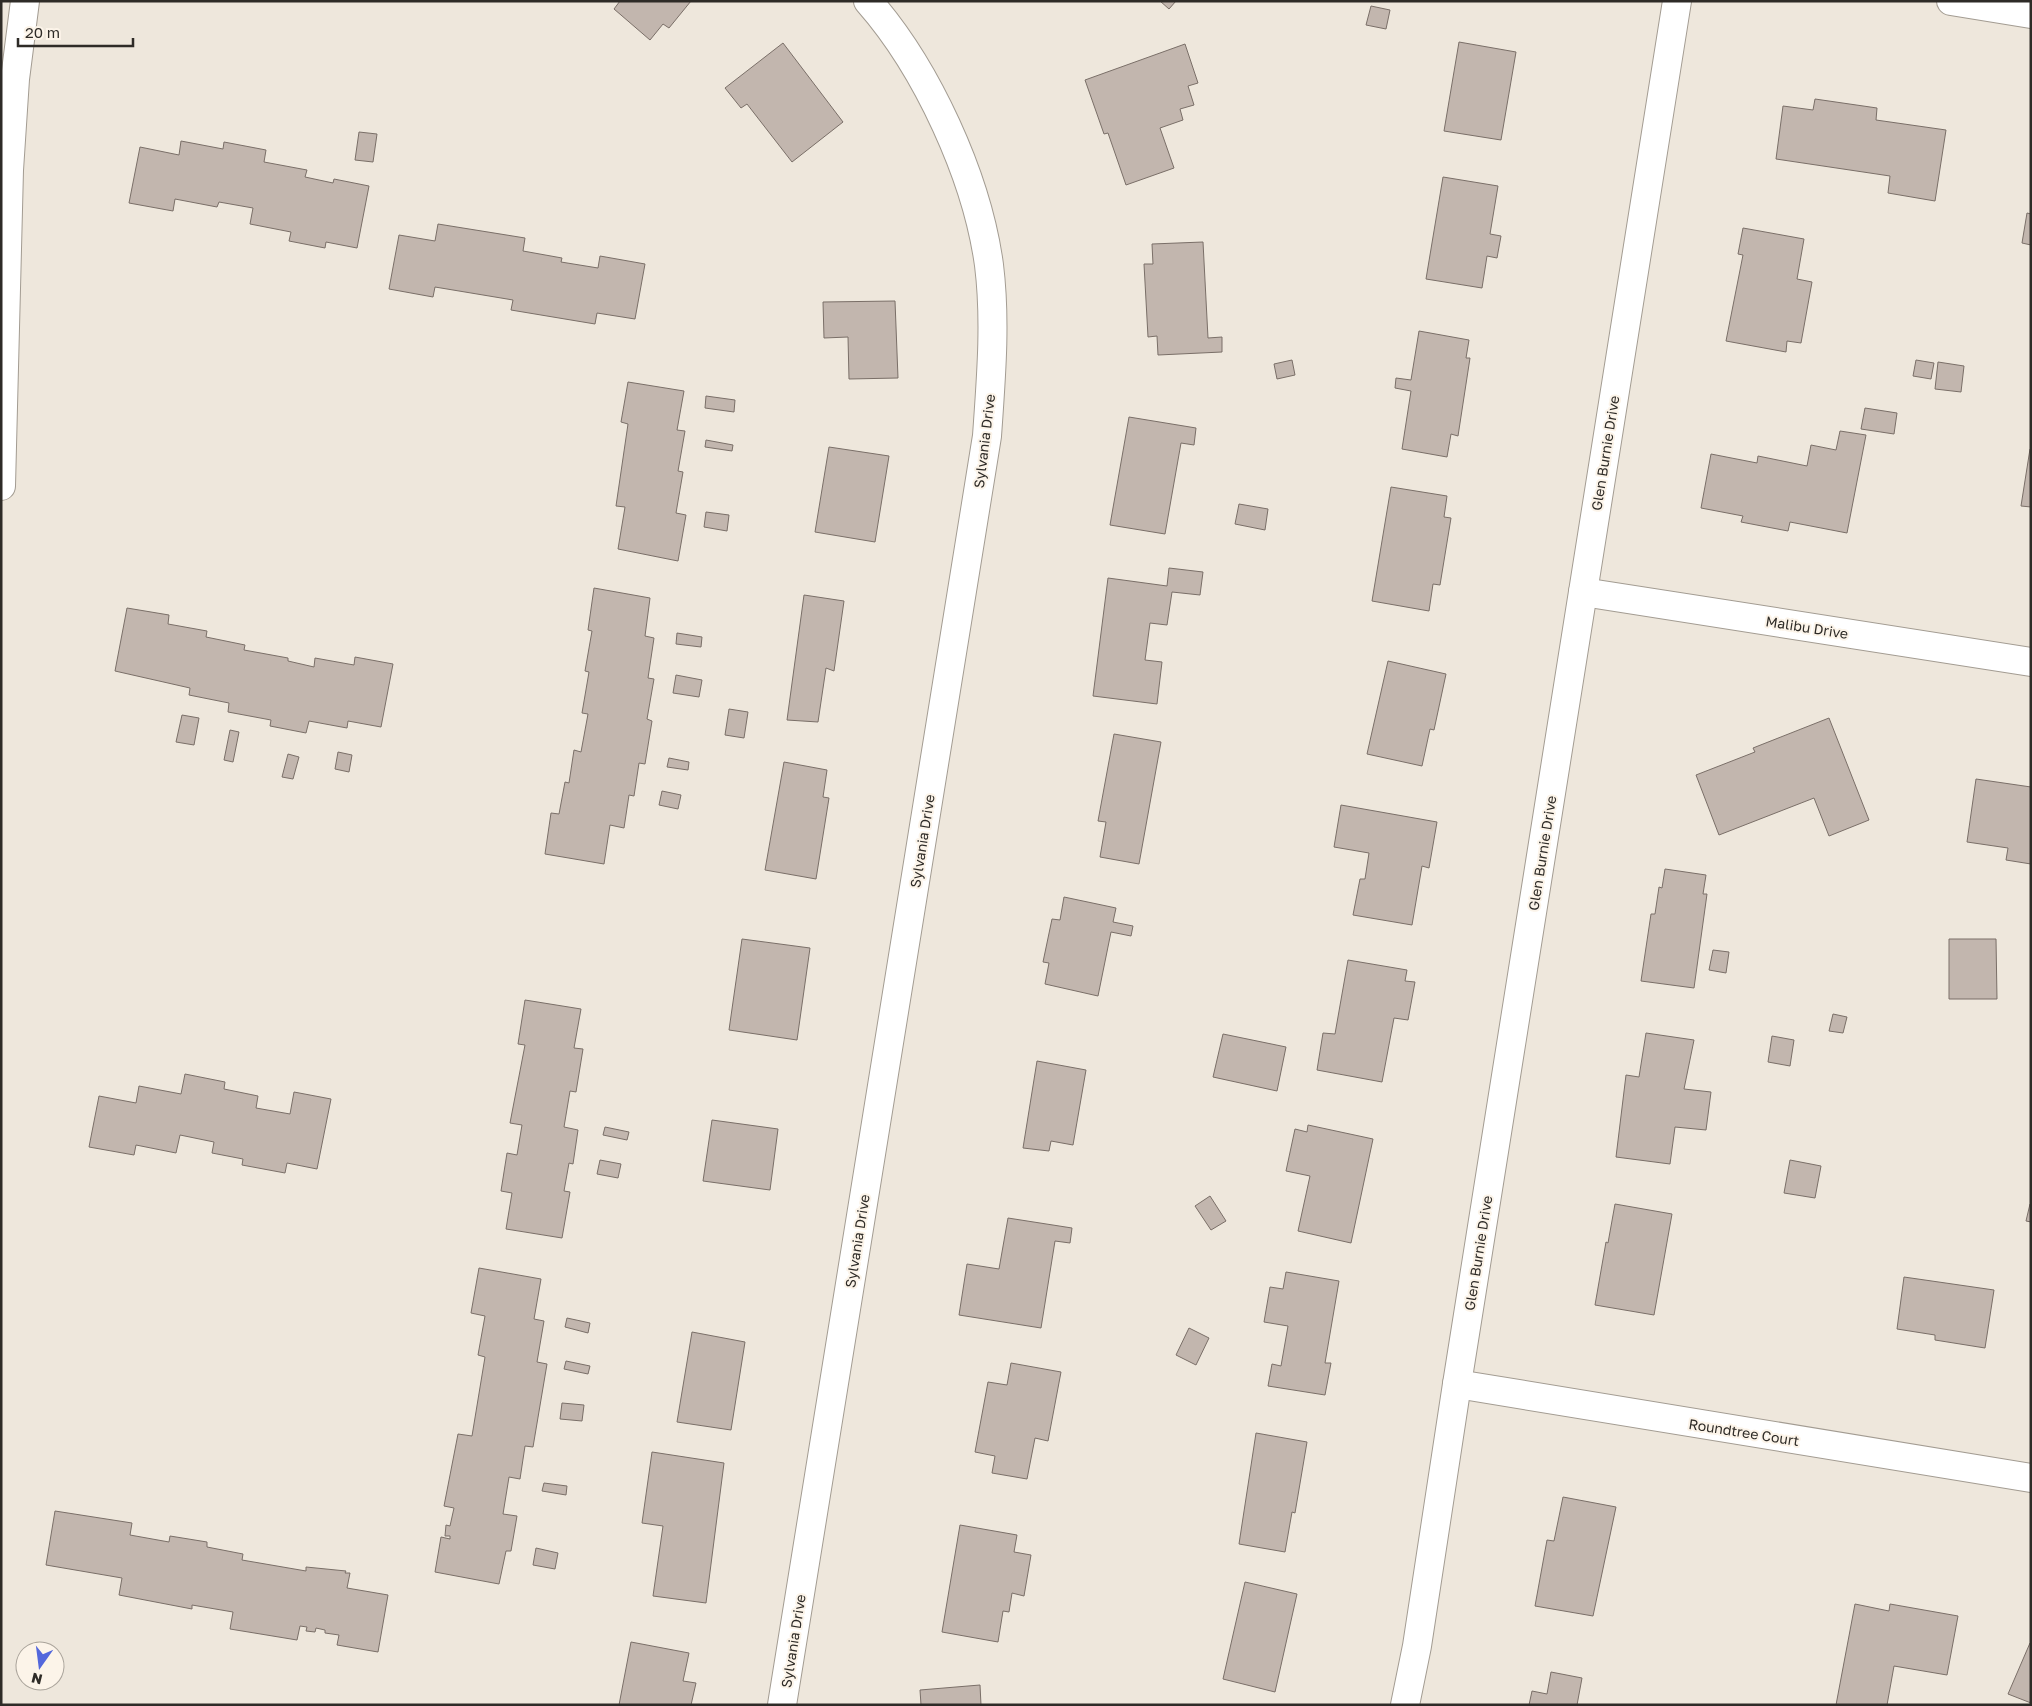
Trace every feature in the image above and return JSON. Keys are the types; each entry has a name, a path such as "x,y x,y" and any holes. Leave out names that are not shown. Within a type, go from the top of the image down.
{"street":[{"path":"1,486 9,170 15,79 25,1"},
{"name":"Sylvania Drive","path":"782,1705 987,436 993,342 989,265 965,169 926,83 868,1"},
{"name":"Glen Burnie Drive","path":"1405,1705 1417,1646 1677,1"},
{"path":"1951,1 2031,14"},
{"name":"Malibu Drive","path":"1583,592 2031,662"},
{"name":"Roundtree Court","path":"1457,1384 2031,1478"}],"building":[{"path":"620,1 691,1 669,28 663,24 650,40 614,9"},
{"path":"1160,1 1176,1 1169,9"},
{"path":"1371,6 1390,10 1386,29 1366,25"},
{"path":"1459,42 1516,52 1501,140 1444,131"},
{"path":"783,43 843,122 792,162 747,104 741,108 725,88"},
{"path":"1185,44 1198,83 1188,86 1194,105 1180,109 1183,120 1160,128 1174,168 1126,185 1108,133 1104,134 1085,80"},
{"path":"1815,99 1877,108 1876,120 1946,130 1935,201 1888,193 1890,176 1776,159 1783,106 1813,110"},
{"path":"359,132 377,134 373,162 355,160"},
{"path":"181,141 223,149 224,142 266,150 264,162 307,170 305,177 333,183 334,179 369,186 357,248 326,242 325,248 289,241 291,232 250,224 253,208 219,202 217,207 175,199 173,211 129,203 140,147 179,155"},
{"path":"1443,177 1498,186 1490,234 1501,236 1497,258 1487,256 1482,288 1426,279"},
{"path":"2027,213 2031,214 2031,245 2022,243"},
{"path":"438,224 525,238 523,251 562,258 561,262 598,268 600,256 645,264 635,319 597,313 595,324 511,310 513,300 435,287 433,297 389,289 399,235 435,241"},
{"path":"1743,228 1804,239 1797,279 1812,282 1801,343 1787,341 1786,352 1726,341 1743,255 1738,254"},
{"path":"1203,242 1208,338 1222,337 1222,352 1158,355 1157,336 1148,337 1144,264 1153,264 1152,244"},
{"path":"895,301 898,378 849,379 848,337 824,338 823,302"},
{"path":"1419,331 1469,340 1466,358 1470,358 1458,436 1451,434 1447,457 1402,449 1411,391 1395,388 1396,378 1411,380"},
{"path":"1292,360 1295,375 1277,379 1274,364"},
{"path":"1916,360 1934,363 1931,379 1913,376"},
{"path":"1938,362 1964,366 1961,392 1935,389"},
{"path":"628,382 684,391 677,430 685,431 678,471 683,472 676,513 686,515 678,561 618,549 625,507 616,506 628,424 621,422"},
{"path":"706,396 735,400 734,412 705,408"},
{"path":"1865,408 1897,413 1894,434 1861,429"},
{"path":"1129,417 1196,428 1194,445 1181,443 1165,534 1110,525"},
{"path":"1840,431 1866,435 1847,533 1790,522 1788,531 1741,522 1743,516 1701,508 1711,454 1757,463 1758,456 1807,466 1811,445 1836,450"},
{"path":"706,440 733,445 732,451 705,447"},
{"path":"829,447 889,456 875,542 815,532"},
{"path":"2031,449 2031,507 2021,506"},
{"path":"1391,487 1447,496 1444,517 1451,518 1440,585 1433,584 1429,611 1372,601"},
{"path":"1239,504 1268,509 1265,530 1235,524"},
{"path":"706,512 729,515 727,531 704,527"},
{"path":"1169,568 1203,572 1200,595 1172,592 1167,625 1150,623 1145,660 1162,662 1157,704 1093,696 1108,578 1167,586"},
{"path":"594,588 650,598 645,636 654,638 648,678 654,679 647,719 652,721 645,764 639,763 634,796 629,795 624,828 610,825 604,864 545,854 551,813 559,814 565,782 569,783 574,750 581,752 588,714 582,713 589,672 585,671 592,631 588,630"},
{"path":"804,595 844,601 834,671 826,668 818,722 787,720"},
{"path":"127,608 169,615 168,624 207,631 206,637 245,645 244,650 288,658 288,661 314,667 315,658 354,665 355,657 393,664 381,727 348,721 347,728 309,721 306,733 270,726 271,720 228,712 229,703 189,695 190,688 115,671"},
{"path":"677,633 702,637 701,647 676,644"},
{"path":"1388,661 1446,674 1434,730 1430,729 1422,766 1367,754"},
{"path":"676,675 702,680 699,697 673,693"},
{"path":"729,709 748,712 744,738 725,735"},
{"path":"182,715 199,718 194,745 176,742"},
{"path":"1829,718 1869,820 1829,836 1814,798 1719,835 1696,775 1755,752 1753,748"},
{"path":"230,730 239,732 233,762 224,760"},
{"path":"1114,734 1161,742 1139,864 1100,857 1106,822 1098,821"},
{"path":"338,752 352,755 349,772 335,769"},
{"path":"288,754 299,757 293,779 282,777"},
{"path":"669,758 689,762 688,770 667,767"},
{"path":"784,762 827,770 823,797 829,798 816,879 765,870"},
{"path":"1976,779 2031,787 2031,864 2006,860 2008,848 1967,842"},
{"path":"662,791 681,795 678,809 659,805"},
{"path":"1341,805 1437,822 1429,868 1422,866 1412,925 1353,915 1360,879 1365,879 1369,853 1334,847"},
{"path":"1665,869 1706,875 1703,894 1707,894 1694,988 1641,981 1651,914 1655,914 1659,887 1662,888"},
{"path":"1064,897 1116,908 1113,922 1133,926 1131,936 1111,932 1098,996 1045,984 1049,963 1043,962 1052,919 1060,920"},
{"path":"742,939 810,948 797,1040 729,1030"},
{"path":"1949,939 1996,939 1997,999 1949,999"},
{"path":"1713,950 1729,952 1726,973 1709,970"},
{"path":"1348,960 1407,970 1405,981 1415,982 1408,1020 1394,1018 1382,1082 1317,1070 1323,1033 1335,1034"},
{"path":"525,1000 581,1009 574,1048 583,1049 576,1092 570,1091 564,1127 578,1130 573,1164 569,1163 564,1191 570,1192 562,1238 506,1229 512,1193 501,1191 507,1153 517,1155 522,1125 510,1123 525,1045 518,1044"},
{"path":"1833,1014 1847,1017 1843,1033 1829,1031"},
{"path":"1646,1033 1694,1040 1684,1089 1711,1092 1706,1130 1675,1127 1670,1164 1616,1157 1626,1075 1639,1077"},
{"path":"1223,1034 1286,1047 1277,1091 1213,1077"},
{"path":"1772,1036 1794,1040 1790,1066 1768,1062"},
{"path":"1037,1061 1086,1070 1073,1145 1051,1141 1049,1151 1023,1148"},
{"path":"185,1074 225,1082 224,1089 258,1096 256,1108 290,1114 294,1092 331,1099 317,1169 287,1163 285,1173 242,1165 243,1159 212,1153 214,1142 180,1135 176,1153 136,1145 134,1155 89,1147 99,1096 136,1103 139,1086 181,1094"},
{"path":"712,1120 778,1129 770,1190 703,1181"},
{"path":"1308,1125 1373,1139 1351,1243 1298,1231 1310,1176 1286,1171 1295,1129 1307,1132"},
{"path":"605,1127 629,1132 627,1140 603,1135"},
{"path":"600,1160 621,1164 618,1178 597,1174"},
{"path":"1790,1160 1821,1166 1815,1198 1784,1193"},
{"path":"1210,1196 1226,1221 1211,1230 1195,1206"},
{"path":"1615,1204 1672,1214 1654,1315 1595,1305"},
{"path":"2031,1204 2031,1222 2026,1221"},
{"path":"1008,1218 1072,1228 1070,1243 1055,1241 1041,1328 959,1315 967,1264 999,1269"},
{"path":"479,1268 541,1279 534,1319 544,1321 537,1362 547,1364 533,1447 525,1446 520,1479 509,1477 503,1514 517,1516 511,1551 506,1551 499,1584 435,1572 441,1537 450,1539 450,1536 445,1536 446,1525 450,1526 454,1508 444,1506 458,1434 472,1436 485,1357 478,1355 485,1316 471,1313"},
{"path":"1286,1272 1339,1281 1325,1363 1331,1363 1325,1395 1268,1386 1272,1364 1281,1366 1288,1326 1264,1322 1270,1287 1283,1289"},
{"path":"1904,1277 1994,1290 1985,1348 1935,1340 1935,1335 1897,1329"},
{"path":"567,1318 590,1323 588,1333 565,1327"},
{"path":"1189,1328 1209,1338 1196,1365 1176,1355"},
{"path":"692,1332 745,1342 731,1430 677,1422"},
{"path":"566,1361 590,1366 588,1374 564,1369"},
{"path":"1011,1363 1061,1372 1048,1441 1035,1438 1027,1479 992,1473 995,1456 975,1452 988,1382 1007,1385"},
{"path":"562,1403 584,1405 582,1421 560,1419"},
{"path":"1256,1433 1307,1442 1295,1513 1292,1512 1285,1552 1239,1544"},
{"path":"652,1452 724,1463 706,1603 653,1596 663,1526 642,1523"},
{"path":"544,1483 567,1486 566,1495 542,1491"},
{"path":"1563,1497 1616,1507 1593,1616 1535,1606 1547,1540 1554,1541"},
{"path":"55,1511 132,1523 130,1535 169,1542 170,1536 207,1542 207,1547 243,1554 242,1560 306,1571 306,1567 346,1571 345,1573 350,1573 347,1588 388,1595 378,1652 337,1645 339,1635 325,1633 325,1630 316,1628 315,1632 306,1631 307,1627 300,1626 297,1640 230,1629 233,1612 192,1605 192,1609 119,1595 122,1578 46,1565"},
{"path":"960,1525 1017,1535 1014,1552 1031,1555 1024,1596 1012,1593 1009,1612 1003,1611 998,1642 942,1632"},
{"path":"536,1548 558,1553 555,1569 533,1565"},
{"path":"1245,1582 1297,1594 1275,1692 1223,1679"},
{"path":"1855,1604 1889,1611 1890,1604 1958,1616 1947,1675 1894,1666 1887,1705 1836,1705"},
{"path":"631,1642 689,1653 683,1681 696,1683 691,1705 619,1705"},
{"path":"2031,1643 2031,1703 2008,1694"},
{"path":"1551,1672 1582,1678 1577,1705 1529,1705 1532,1691 1547,1694"},
{"path":"980,1685 981,1705 921,1705 920,1690"}]}
